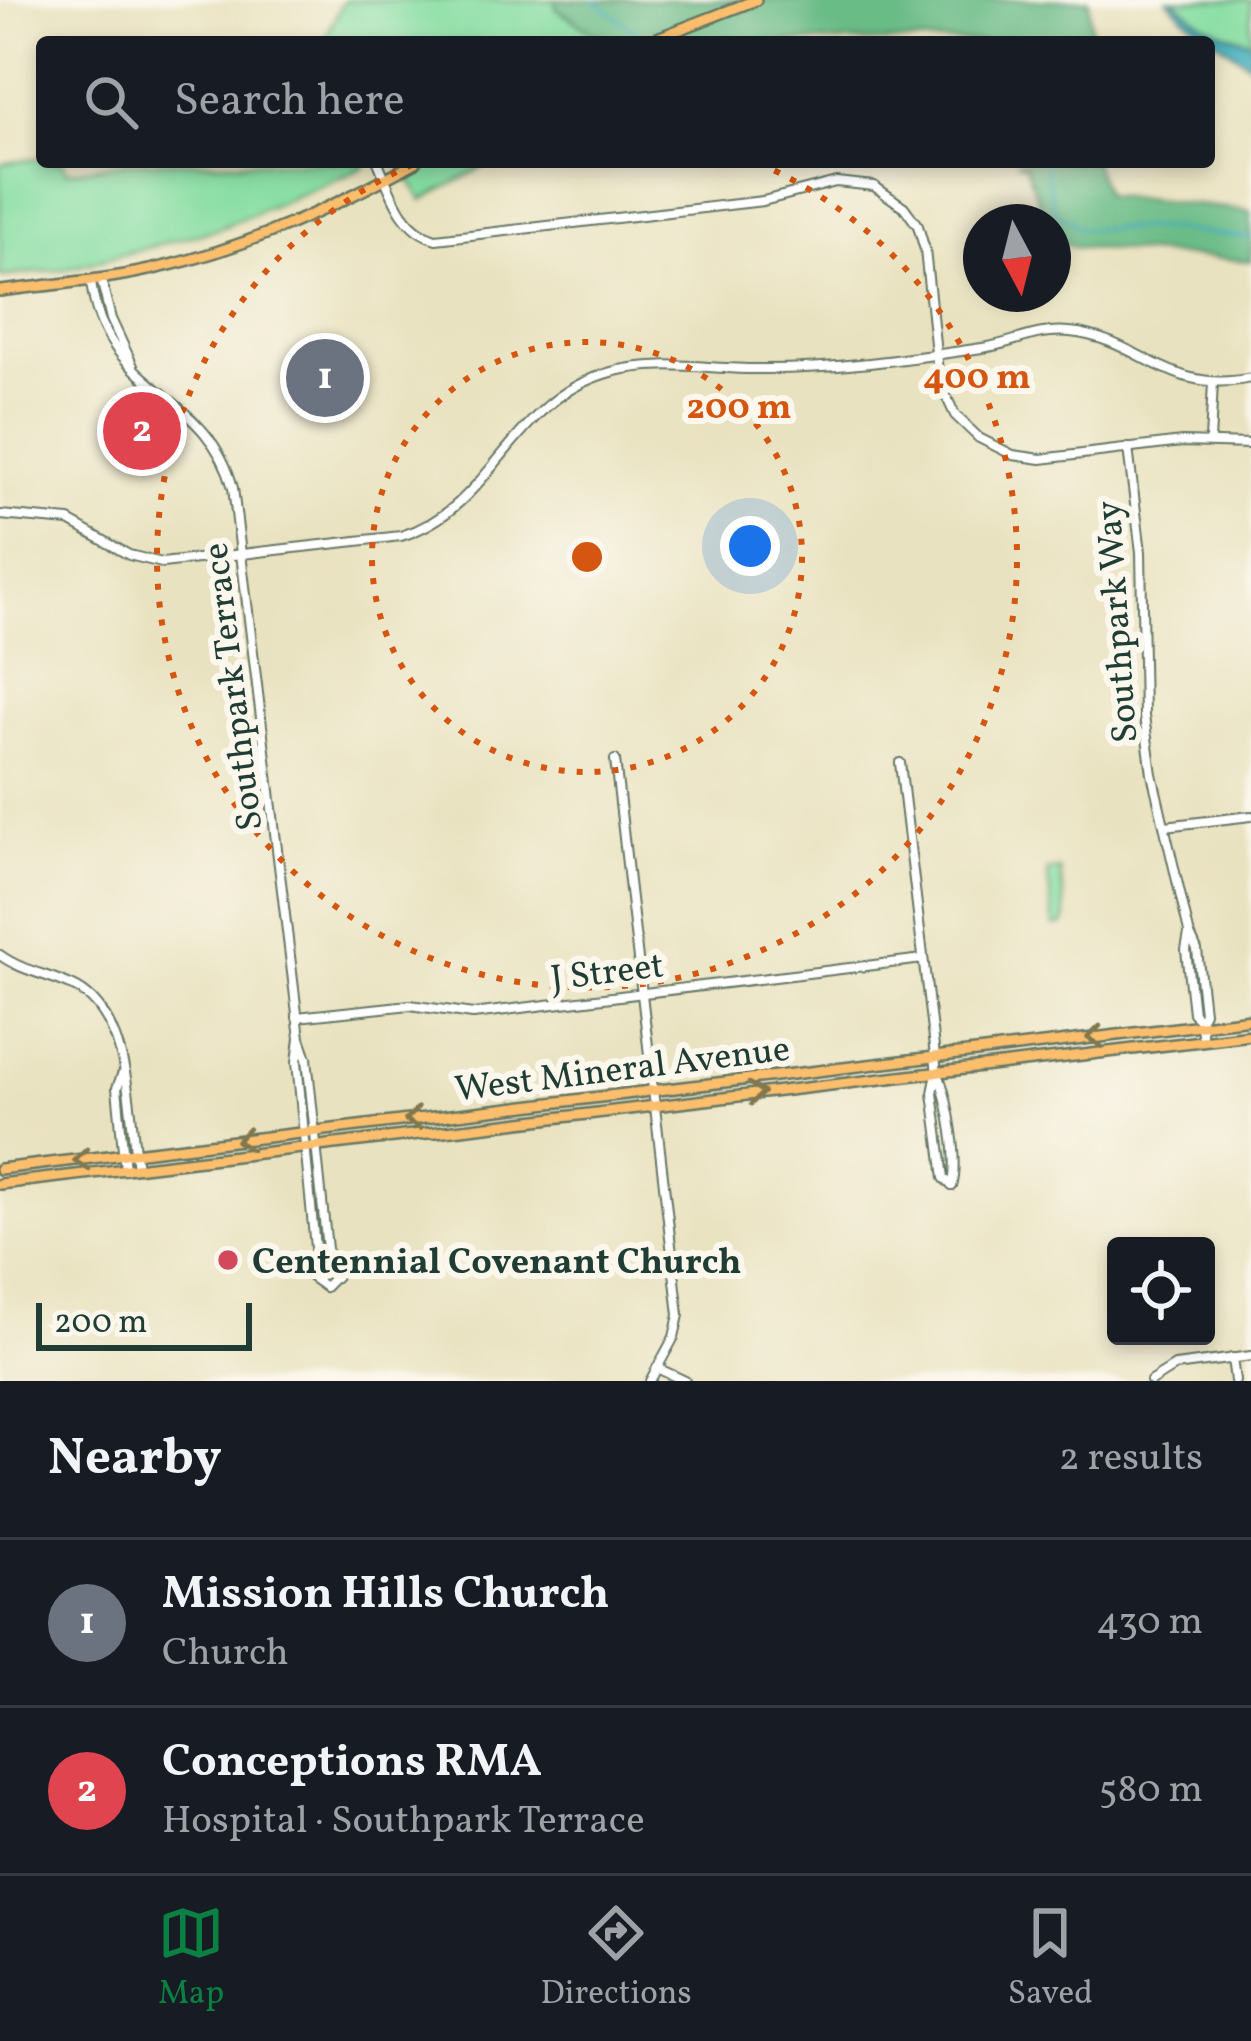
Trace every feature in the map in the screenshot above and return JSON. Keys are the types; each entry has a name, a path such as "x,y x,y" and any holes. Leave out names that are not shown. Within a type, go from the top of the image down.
{"main road":[{"path":"662,36 756,0"},
{"path":"0,291 96,280 219,251 322,210 405,168"},
{"name":"West Mineral Avenue","path":"0,1169 1251,1019"},
{"name":"West Mineral Avenue","path":"0,1184 1251,1035"}],"street":[{"path":"380,168 399,210 416,230 428,238 446,240 764,201 836,182 874,186 904,206 922,237 939,381 950,406 989,445 1041,459 1210,440 1251,445"},
{"name":"Southpark Terrace","path":"96,280 108,341 122,361 193,418 219,451 233,488 310,1147"},
{"path":"0,515 69,521 123,552 155,562 378,539 422,529 458,507 543,406 586,380 653,366 806,368 989,347 1026,334 1068,331 1108,342 1167,372 1213,382 1251,377"},
{"path":"1210,440 1213,382"},
{"name":"Southpark Way","path":"1129,448 1141,552 1144,716 1189,932 1186,950 1193,1013 1201,1023 1203,1041"},
{"path":"0,527 15,518"},
{"path":"615,760 679,1315 674,1337 650,1381"},
{"path":"900,763 935,1058 945,1092 956,1176 952,1186 944,1178 933,1093 938,1073"},
{"path":"1165,826 1251,816"},
{"path":"0,955 76,988 94,1000 112,1026 122,1073 117,1088 131,1169"},
{"name":"J Street","path":"297,1017 410,1005 473,1014 923,959"},
{"path":"310,1147 336,1276 326,1287 311,1277 316,1258 310,1147"},
{"path":"1153,1380 1175,1366 1251,1355"},
{"path":"1232,1358 1235,1381"},
{"path":"657,1368 685,1381"}],"green space":[{"path":"344,0 555,0 556,9 599,36 326,36"},
{"path":"555,0 1089,0 1092,36 599,36 556,8"},
{"path":"1174,0 1251,0 1251,41 1207,27"},
{"path":"36,159 36,168 65,168 66,172 90,168 363,168 218,229 67,269 0,277 0,164"},
{"path":"403,168 482,168 422,200"},
{"path":"1026,168 1096,168 1105,195 1251,211 1251,261 1074,247 1071,204 1039,204"},
{"path":"1060,870 1066,918 1063,925 1054,926 1047,871"}],"water":[{"path":"1168,0 1210,26 1251,41 1251,65 1215,36"}],"waterway":[{"path":"594,0 641,36"},
{"path":"843,0 883,0"},
{"path":"1045,168 1055,211 1081,229 1158,228 1251,238"}],"place":[{"name":"Mission Hills Church","path":"325,378"},
{"name":"Conceptions RMA","path":"142,431"},
{"name":"Centennial Covenant Church","path":"228,1260"}]}
